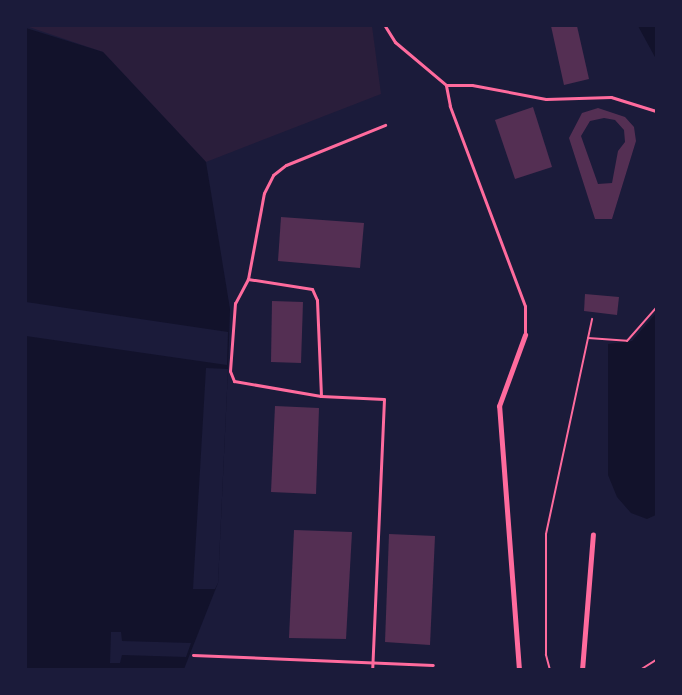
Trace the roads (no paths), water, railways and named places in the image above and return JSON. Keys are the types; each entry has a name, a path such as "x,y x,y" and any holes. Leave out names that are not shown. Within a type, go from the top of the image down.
{"street":[{"path":"519,669 499,406 525,335"},
{"path":"582,669 592,534"}],"lane":[{"path":"385,26 395,42 446,85 450,106 525,306 525,335"},
{"path":"446,85 472,85 546,99 611,97 657,111"},
{"path":"372,669 384,399 321,396 241,384 230,377 235,303 248,279 264,193 273,175 286,165 385,125"},
{"path":"248,279 309,287 315,294 321,396"},
{"path":"193,655 433,665"}]}
